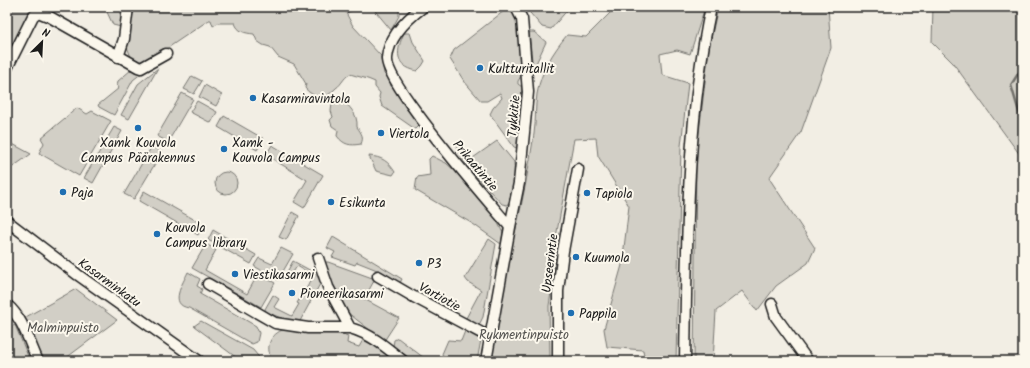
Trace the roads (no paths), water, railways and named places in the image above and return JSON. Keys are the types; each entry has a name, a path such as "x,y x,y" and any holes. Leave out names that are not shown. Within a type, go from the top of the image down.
{"street":[{"path":"118,57 124,40 128,7"},
{"name":"Prikaatintie","path":"423,7 409,17 398,32 386,59 390,71 400,89 449,154 510,227"},
{"name":"Tykkitie","path":"510,227 519,183 528,92 522,19 516,7"},
{"path":"685,361 688,184 699,68 711,7"},
{"path":"7,68 33,16 38,12 50,17 118,57 141,68 166,54"},
{"name":"Upseerintie","path":"558,361 558,291 563,251 578,169"},
{"name":"Kasarminkatu","path":"7,221 78,275 199,361"},
{"path":"486,361 510,227"},
{"path":"318,258 328,287 350,328"},
{"name":"Vartiotie","path":"378,276 491,338"},
{"path":"208,284 275,323 308,328 350,328 362,332 373,338 403,361"},
{"path":"772,304 776,317 808,361"},
{"path":"7,305 12,309 22,324 38,361"}],"waterway":[{"path":"1023,66 1011,85 1023,126"}],"place":[{"name":"Kultturitallit","path":"480,68"},
{"name":"Kasarmiravintola","path":"253,98"},
{"name":"Xamk Kouvola Campus Päärakennus","path":"138,128"},
{"name":"Viertola","path":"381,133"},
{"name":"Xamk - Kouvola Campus","path":"224,149"},
{"name":"Paja","path":"63,192"},
{"name":"Tapiola","path":"587,193"},
{"name":"Esikunta","path":"331,202"},
{"name":"Kouvola Campus library","path":"157,234"},
{"name":"Kuumola","path":"576,257"},
{"name":"P3","path":"419,263"},
{"name":"Viestikasarmi","path":"235,274"},
{"name":"Pioneerikasarmi","path":"292,293"},
{"name":"Pappila","path":"571,313"}],"park label":[{"name":"Malminpuisto","path":"63,327"},
{"name":"Rykmentinpuisto","path":"524,334"}]}
